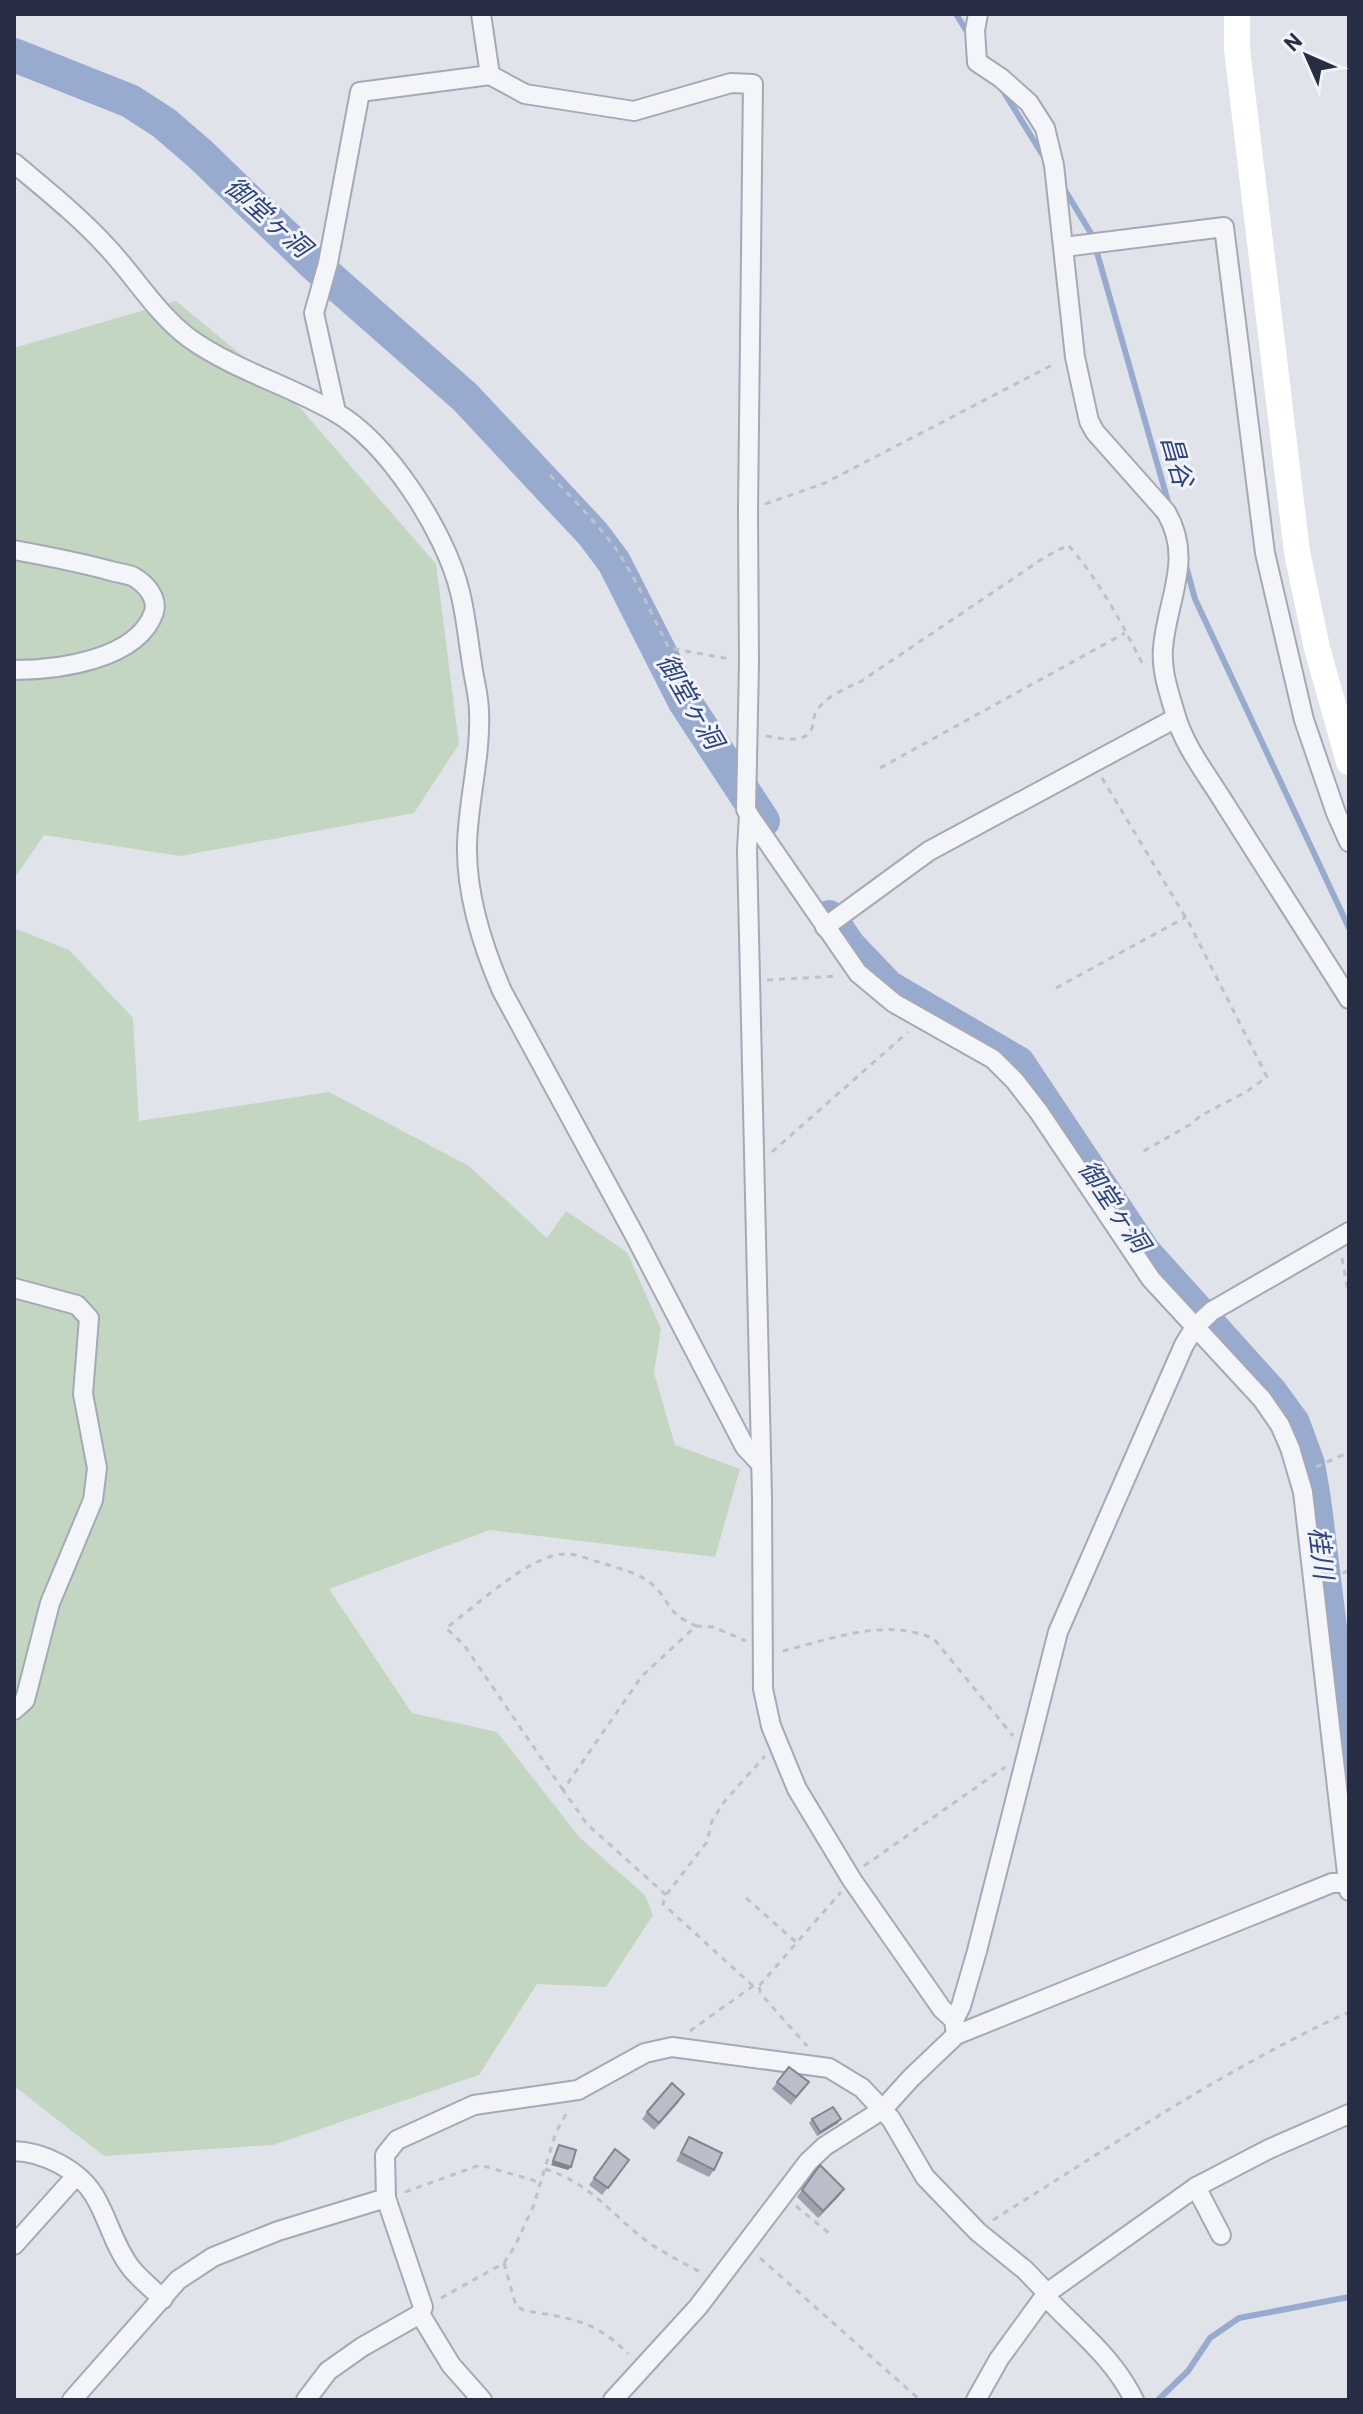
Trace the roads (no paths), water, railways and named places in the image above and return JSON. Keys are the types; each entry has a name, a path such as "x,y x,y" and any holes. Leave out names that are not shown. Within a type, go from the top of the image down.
{"street":[{"path":"481,14 490,75"},
{"path":"1237,14 1237,49 1297,552 1317,648 1349,762"},
{"path":"973,19 977,62 1029,103 1045,128 1054,165 1075,357 1089,421 1095,432 1166,512 1175,527 1179,548 1178,574 1163,649 1163,667 1176,718 1215,788 1346,989"},
{"path":"336,412 314,313 328,263 360,92 490,75 525,94 634,111 731,83 753,84 746,809 858,973 920,1020 993,1059 1015,1081 1151,1279 1262,1399 1280,1425 1303,1492 1349,1891"},
{"path":"14,163 79,218 187,336 221,357 336,412 361,430 406,483 425,513 450,561 460,592 479,712 467,846 475,910 485,952 502,991 745,1447 760,1463"},
{"path":"1064,247 1224,227 1265,553 1304,720 1349,842"},
{"path":"14,550 83,563 134,577 150,591 156,606 151,621 127,645 88,661 46,670 14,670"},
{"path":"825,927 929,851 1176,718"},
{"path":"749,815 763,1689 771,1726 797,1789 850,1878 955,2028"},
{"path":"613,2400 698,2307 808,2162 825,2146 882,2110 955,2028 1058,1632 1184,1345 1195,1327 1212,1311 1342,1236"},
{"path":"14,1288 77,1305 89,1318 83,1394 97,1468 93,1500 50,1603 25,1700 14,1710"},
{"path":"955,2028 981,2027 1101,1975 1332,1883 1348,1883"},
{"path":"482,2400 451,2365 422,2311 386,2198 385,2155 397,2140 474,2105 578,2090 645,2053 672,2047 829,2068 862,2088 891,2119 925,2177 978,2232 1025,2270 1123,2375 1134,2400"},
{"path":"976,2400 999,2359 1046,2295 1196,2187 1269,2149 1349,2114"},
{"path":"14,2151 29,2151 63,2165 76,2176 93,2193 132,2269 163,2299"},
{"path":"14,2245 76,2176"},
{"path":"1196,2187 1221,2235"},
{"path":"72,2400 178,2280 213,2257 278,2231 386,2198"},
{"path":"306,2400 328,2371 422,2311"}],"waterway":[{"name":"昌谷","path":"956,14 969,35"},
{"name":"御堂ヶ洞","path":"14,55 130,101 164,123 314,264 465,397 593,534 614,562 685,702 763,821"},
{"name":"昌谷","path":"1002,89 1044,157"},
{"name":"昌谷","path":"1063,187 1092,235 1169,505"},
{"name":"昌谷","path":"1185,562 1195,599 1349,928"},
{"name":"御堂ヶ洞","path":"829,917 849,946 888,987 1018,1063 1144,1252 1271,1393 1293,1423 1308,1464 1314,1499 1349,1780"},
{"path":"1158,2400 1188,2371 1210,2338 1239,2318 1349,2297"}],"water label":[{"name":"桂川","path":"1321,1553"}]}
